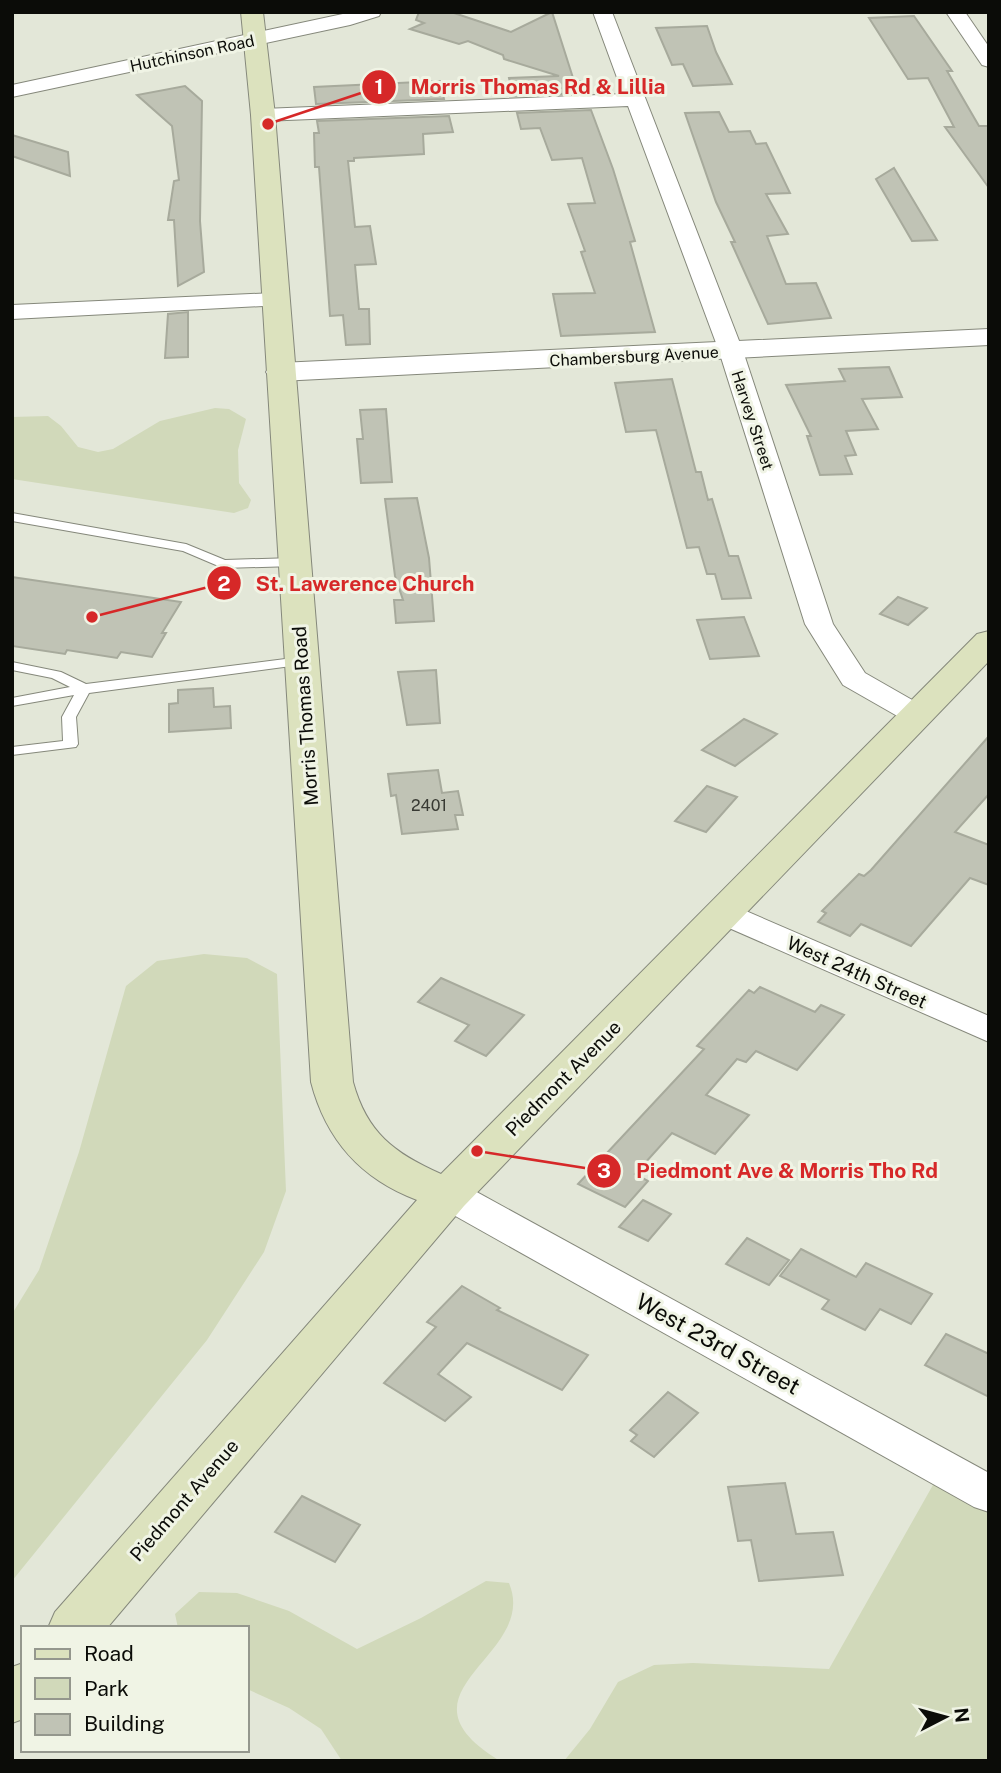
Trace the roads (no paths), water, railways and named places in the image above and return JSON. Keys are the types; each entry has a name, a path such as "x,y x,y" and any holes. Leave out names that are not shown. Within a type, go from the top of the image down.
{"main road":[{"name":"Morris Thomas Road","path":"253,12 263,115 274,300 336,1101 354,1136 371,1154 400,1175 448,1194"},
{"name":"Piedmont Avenue","path":"76,1626 448,1194 989,641"}],"street":[{"name":"Hutchinson Road","path":"12,91 372,12"},
{"name":"Harvey Street","path":"601,12 731,351 819,624 854,679 917,715"},
{"path":"955,12 989,61"},
{"path":"263,115 634,100"},
{"path":"12,312 274,300"},
{"name":"Chambersburg Avenue","path":"280,372 989,337"},
{"name":"West 24th Street","path":"725,913 989,1030"},
{"name":"West 23rd Street","path":"448,1194 989,1494"}],"lane":[{"path":"12,517 186,548 223,564 294,562"},
{"path":"12,702 84,689 301,661"},
{"path":"12,666 56,675 84,689"},
{"path":"12,751 71,744 69,717 84,689"}],"place":[{"name":"Morris Thomas Rd & Lillia","path":"268,124"},
{"name":"St. Lawerence Church","path":"92,617"},
{"name":"Piedmont Ave & Morris Tho Rd","path":"477,1151"}]}
